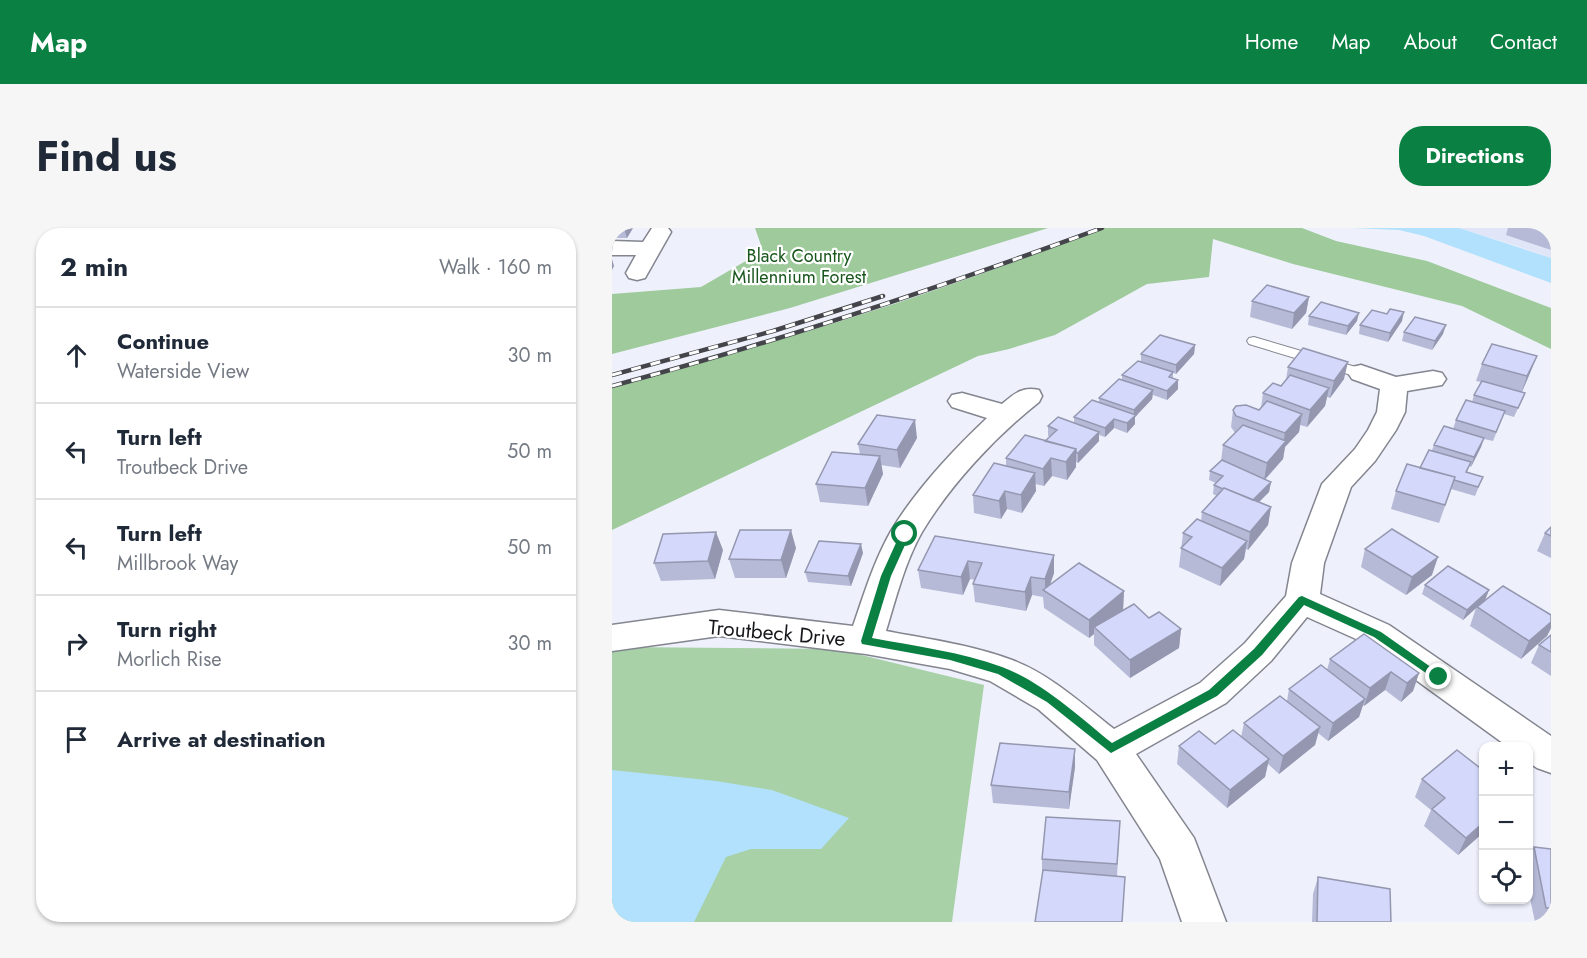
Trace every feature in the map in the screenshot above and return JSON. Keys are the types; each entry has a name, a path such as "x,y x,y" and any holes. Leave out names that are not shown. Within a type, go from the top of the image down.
{"street":[{"path":"612,248 655,240 637,273"},
{"path":"1361,373 1394,385 1433,379"},
{"path":"1111,749 1213,693 1258,652 1302,600 1308,563 1337,484 1365,455 1382,430 1391,412 1394,385"},
{"path":"866,641 886,576 905,534 935,492 1005,414 1029,396"},
{"path":"962,401 1005,414"},
{"path":"1302,600 1377,634 1551,757"},
{"name":"Troutbeck Drive","path":"612,638 719,623 866,641 950,656 1001,670 1051,699 1111,749 1179,850 1204,922"}],"lane":[{"path":"1254,341 1361,373"}],"shaded area":[{"path":"1459,228 1551,228 1551,258 1517,246"}],"green space":[{"name":"Black Country Millennium Forest","path":"755,228 1048,228 790,308 612,354 612,294 701,287 763,251"},
{"name":"Black Country Millennium Forest","path":"1103,228 1302,228 1336,241 1427,261 1551,308 1551,349 1462,306 1293,264 1213,239 1209,277 1147,284 1055,335 978,356 612,530 612,385 737,352 860,315"},
{"path":"622,647 837,649 984,685 952,922 612,922 612,649"}],"water":[{"path":"1352,228 1459,228 1551,258 1551,283 1424,236 1399,230"},
{"path":"612,770 716,781 772,790 849,818 821,849 751,849 726,857 694,922 612,922"}],"building":[{"path":"1267,285 1309,297 1294,313 1252,301"},
{"path":"1321,302 1359,313 1348,326 1309,316"},
{"path":"1390,309 1404,312 1390,333 1360,325 1372,310 1387,314"},
{"path":"1415,317 1446,325 1435,341 1404,332"},
{"path":"1160,335 1195,345 1176,365 1141,354"},
{"path":"1492,344 1537,356 1527,376 1482,364"},
{"path":"1303,348 1348,362 1334,381 1288,367"},
{"path":"1138,361 1173,372 1169,377 1178,380 1167,391 1122,375"},
{"path":"1290,375 1329,388 1310,410 1263,393 1273,383 1281,386"},
{"path":"1119,379 1153,390 1134,410 1099,398"},
{"path":"1482,381 1525,393 1518,408 1474,395"},
{"path":"1092,400 1136,415 1127,423 1114,419 1105,428 1074,417"},
{"path":"1466,400 1505,411 1496,432 1456,420"},
{"path":"1267,401 1302,414 1285,433 1236,416 1233,410 1236,406 1246,405 1259,410"},
{"path":"877,415 915,420 897,450 858,444"},
{"path":"1058,417 1099,432 1076,453 1076,449 1045,441 1057,430 1048,426"},
{"path":"1243,425 1286,441 1267,463 1223,445"},
{"path":"1444,426 1484,438 1474,457 1434,445"},
{"path":"1025,435 1076,449 1066,462 1051,458 1043,469 1006,458"},
{"path":"1429,450 1471,462 1466,472 1483,477 1478,487 1454,480 1455,477 1420,468"},
{"path":"832,452 880,456 865,488 816,484"},
{"path":"1222,460 1271,482 1253,500 1214,485 1223,476 1210,471"},
{"path":"994,463 1035,473 1021,495 1005,491 999,501 973,495"},
{"path":"1407,464 1455,477 1445,505 1396,491"},
{"path":"1224,488 1271,507 1250,532 1202,512"},
{"path":"1197,519 1247,541 1222,568 1181,548 1192,537 1183,533"},
{"path":"1551,527 1551,536 1545,533"},
{"path":"1392,529 1438,557 1412,577 1365,549"},
{"path":"740,530 791,530 781,560 729,559"},
{"path":"716,532 708,561 654,563 663,534"},
{"path":"935,536 1054,555 1045,579 1031,577 1025,592 973,584 982,563 968,561 961,577 918,570"},
{"path":"819,541 861,544 848,576 805,572"},
{"path":"1079,563 1124,591 1089,620 1043,590"},
{"path":"1448,566 1489,590 1467,610 1425,585"},
{"path":"1503,586 1551,615 1551,622 1529,641 1477,607"},
{"path":"1134,604 1149,618 1159,612 1181,629 1130,660 1094,627"},
{"path":"1364,634 1419,673 1407,683 1391,672 1370,688 1330,659"},
{"path":"1551,635 1551,652 1539,645"},
{"path":"1321,665 1365,699 1333,723 1289,689"},
{"path":"1280,696 1320,727 1283,756 1244,723"},
{"path":"1233,730 1269,759 1230,790 1179,746 1199,731 1215,744"},
{"path":"1000,743 1075,749 1069,792 991,785"},
{"path":"1457,750 1479,767 1479,826 1466,838 1432,809 1445,798 1422,779"},
{"path":"1046,817 1120,821 1117,864 1042,859"},
{"path":"1534,847 1551,849 1551,908 1546,908"},
{"path":"1043,870 1125,877 1122,922 1035,922"},
{"path":"1318,877 1390,889 1391,922 1317,922"}],"railway":[{"path":"612,386 859,313 1102,228"},
{"path":"612,375 773,331 883,296"}],"route":[{"path":"905,534 886,576 866,641 950,656 1001,670 1051,699 1111,749 1213,693 1258,652 1302,600 1377,634 1439,677"}]}
